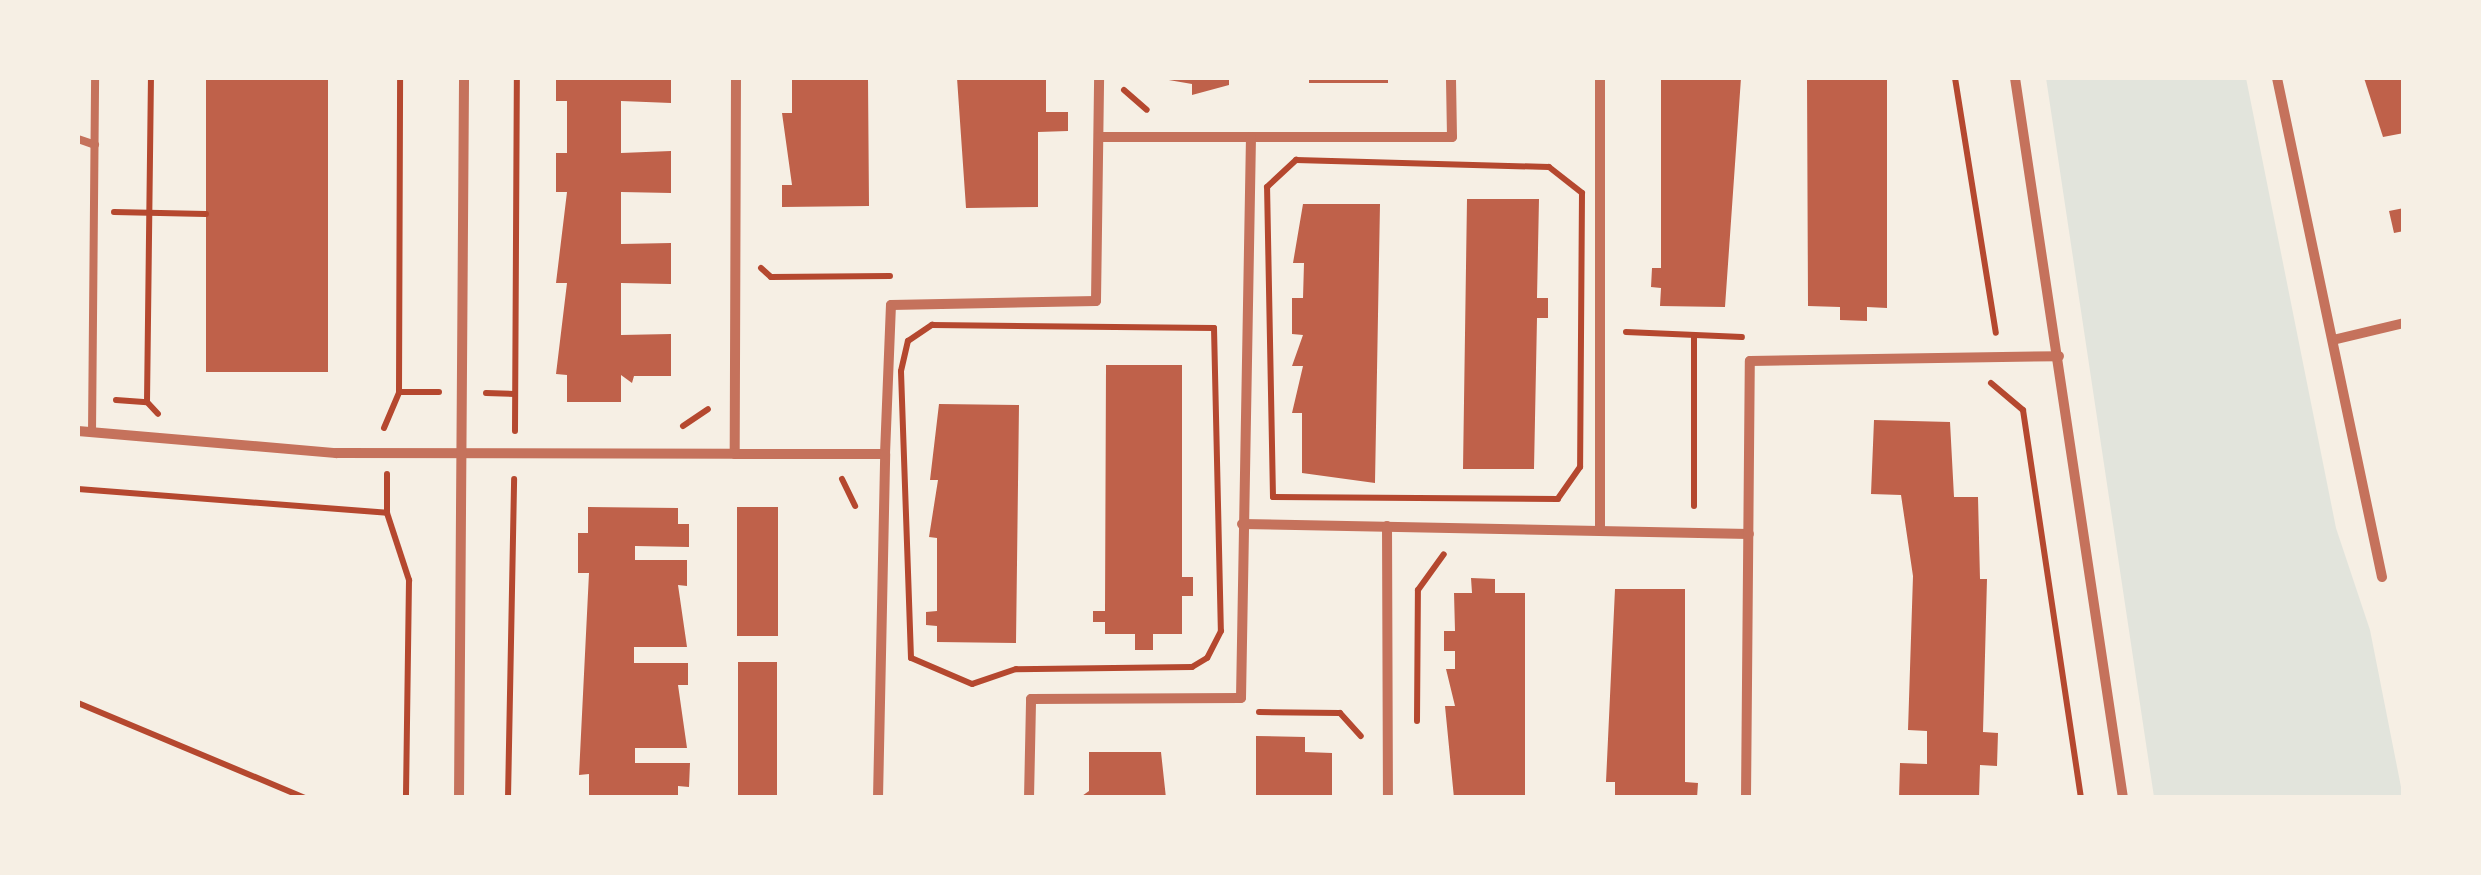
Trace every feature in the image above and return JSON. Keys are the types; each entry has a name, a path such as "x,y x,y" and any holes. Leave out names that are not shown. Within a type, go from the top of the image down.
{"street":[{"path":"459,798 464,78"},
{"path":"735,454 736,78"},
{"path":"878,798 891,305 1096,301 1099,78"},
{"path":"1099,138 1452,137 1451,78"},
{"path":"1600,78 1600,527"},
{"path":"2015,78 2123,798"},
{"path":"2277,78 2337,339 2382,577"},
{"path":"1029,798 1031,699 1242,698 1251,137"},
{"path":"2337,339 2404,323"},
{"path":"1746,798 1750,361 2059,356"},
{"path":"78,430 387,454 885,454"},
{"path":"1242,524 1600,527 1749,534"},
{"path":"1387,526 1388,798"}],"lane":[{"path":"92,433 95,78"},
{"path":"78,139 95,145"}],"path":[{"path":"147,402 152,78"},
{"path":"400,78 399,392 388,428 386,513 409,580 406,798"},
{"path":"1118,78 1144,110 1163,110"},
{"path":"1955,78 1992,338"},
{"path":"1296,160 1549,166 1572,181 1582,193 1580,467 1558,499 1272,497 1267,186 1296,160"},
{"path":"94,211 206,214"},
{"path":"758,253 771,277 902,276"},
{"path":"1618,317 1632,337 1754,338"},
{"path":"932,325 1214,328 1221,632 1207,658 1192,666 1016,669 972,684 911,658 901,371 908,341 932,325"},
{"path":"1694,337 1694,506"},
{"path":"399,392 515,394"},
{"path":"92,398 147,402 160,416 179,418"},
{"path":"668,426 698,422 710,403"},
{"path":"2023,410 2081,798"},
{"path":"370,428 388,428"},
{"path":"515,430 534,429"},
{"path":"834,477 854,492 856,522"},
{"path":"514,481 532,480"},
{"path":"78,489 386,513"},
{"path":"1417,729 1418,590 1432,563 1463,549"},
{"path":"78,703 305,798"}],"shaded area":[{"path":"2046,78 2246,78 2336,528 2370,630 2403,797 2154,797"}],"building":[{"path":"206,78 328,78 328,372 206,372"},
{"path":"556,78 671,78 671,103 621,101 621,153 671,151 671,193 621,192 621,244 671,243 671,284 621,283 621,335 671,334 671,376 634,376 632,383 621,375 621,402 567,402 567,375 556,374 567,283 556,283 567,192 556,192 556,153 567,153 567,101 556,101"},
{"path":"792,78 868,78 869,206 782,207 782,185 792,185 782,113 792,113"},
{"path":"957,78 1046,78 1046,112 1068,112 1068,131 1038,132 1038,207 966,208"},
{"path":"1157,78 1229,78 1229,85 1192,95 1192,84"},
{"path":"1309,78 1388,78 1388,83 1309,83"},
{"path":"1661,78 1741,78 1725,307 1660,306 1661,288 1651,287 1652,268 1661,268"},
{"path":"1807,78 1887,78 1887,308 1867,307 1867,321 1840,320 1840,307 1808,306"},
{"path":"2364,78 2404,78 2404,133 2383,137"},
{"path":"1467,199 1539,199 1537,298 1548,298 1548,318 1537,318 1534,469 1463,469"},
{"path":"1303,204 1380,204 1375,483 1302,473 1302,413 1292,413 1303,366 1292,366 1303,335 1292,334 1292,298 1303,298 1304,263 1293,263"},
{"path":"2404,208 2404,231 2394,233 2389,211"},
{"path":"1106,365 1182,365 1182,577 1193,577 1193,596 1182,596 1182,634 1153,634 1153,650 1135,650 1135,634 1105,634 1105,622 1093,622 1093,611 1105,611"},
{"path":"939,404 1019,405 1016,643 937,642 937,626 926,625 926,612 937,611 937,538 929,537 938,480 930,480"},
{"path":"1874,420 1950,422 1954,497 1978,497 1980,579 1987,579 1983,732 1998,733 1997,766 1980,765 1979,798 1899,798 1900,763 1927,764 1927,731 1908,730 1913,576 1901,495 1871,494"},
{"path":"588,507 678,508 678,524 689,524 689,547 635,546 635,560 687,560 687,586 678,585 687,647 634,647 634,663 688,663 688,685 678,685 687,748 635,748 635,763 690,763 689,787 678,786 678,798 589,798 589,774 579,775 589,573 578,573 578,533 588,533"},
{"path":"737,507 778,507 778,636 737,636"},
{"path":"1471,578 1495,579 1495,593 1525,593 1525,798 1454,798 1445,706 1455,706 1446,669 1455,669 1455,651 1444,651 1444,631 1455,631 1454,593 1472,593"},
{"path":"1615,589 1685,589 1685,782 1698,783 1697,798 1615,798 1615,782 1606,782"},
{"path":"738,662 777,662 777,798 738,798"},
{"path":"1256,736 1305,737 1305,752 1332,753 1332,798 1256,798"},
{"path":"1089,752 1161,752 1166,798 1079,798 1089,791"}]}
